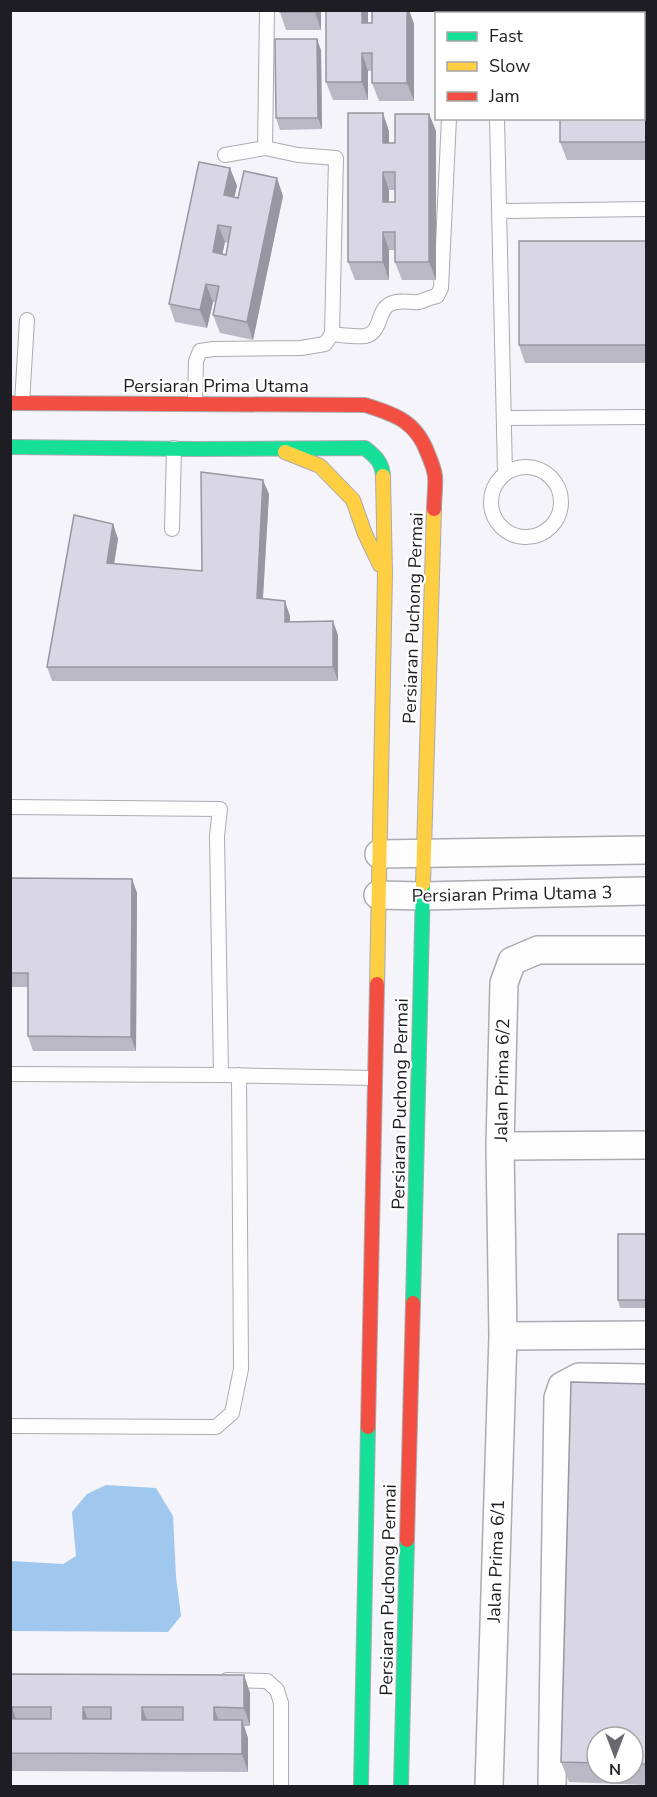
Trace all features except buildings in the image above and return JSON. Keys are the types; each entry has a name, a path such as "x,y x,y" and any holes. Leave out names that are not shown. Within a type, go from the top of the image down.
{"main road":[{"name":"Persiaran Prima Utama","path":"16,403 195,410 365,405 396,414 415,428"},
{"path":"400,439 415,428"},
{"name":"Persiaran Puchong Permai","path":"401,1786 435,476 428,448 415,428"},
{"path":"10,447 174,448 194,443 275,448 320,466 353,500 365,534 385,574"},
{"name":"Persiaran Puchong Permai","path":"275,448 365,448 381,454 384,483 385,574 361,1786"}],"street":[{"path":"379,854 646,850"},
{"name":"Persiaran Prima Utama 3","path":"378,895 646,891"},
{"name":"Jalan Prima 6/2","path":"503,1336 500,1146 504,983 512,961 538,950 646,950"},
{"path":"500,1146 646,1145"},
{"path":"503,1336 646,1335"},
{"name":"Jalan Prima 6/1","path":"489,1786 503,1336"},
{"path":"552,1786 558,1398 562,1386 579,1377 646,1378"}],"lane":[{"path":"266,148 267,10"},
{"path":"332,334 364,336 371,334 388,305 398,301 418,302 437,296 441,288 449,120"},
{"path":"497,120 505,473 492,491 490,502 492,513 498,523 506,531 516,536 539,535 549,529 557,520 561,509 561,497 554,481 540,469 528,467 516,468 505,473"},
{"path":"195,410 196,361 200,351 300,348 326,344 332,334 336,158 298,155 266,148 225,155"},
{"path":"499,211 646,209"},
{"path":"16,403 27,320"},
{"path":"504,418 646,417"},
{"path":"172,528 174,448"},
{"path":"10,807 220,809 217,836 221,1075"},
{"path":"10,1074 375,1078"},
{"path":"10,1426 216,1427 232,1413 241,1369 239,1075"},
{"path":"208,1680 267,1681 277,1690 281,1703 281,1786"}],"water":[{"path":"106,1485 156,1488 173,1516 176,1577 181,1616 168,1632 11,1631 11,1561 63,1564 76,1556 72,1512 87,1494"}],"traffic: fast":[{"path":"10,447 365,448 378,460 383,476"},
{"path":"413,1303 423,884"},
{"path":"361,1786 368,1427"},
{"path":"401,1786 407,1540"}],"traffic: slow":[{"path":"285,452 320,466 353,500 365,534 380,565"},
{"path":"377,984 385,574 383,476"},
{"path":"423,884 434,509"}],"traffic: jam":[{"path":"10,403 365,405 404,421 423,443 435,473 434,509"},
{"path":"368,1427 377,984"},
{"path":"407,1540 413,1303"}]}
